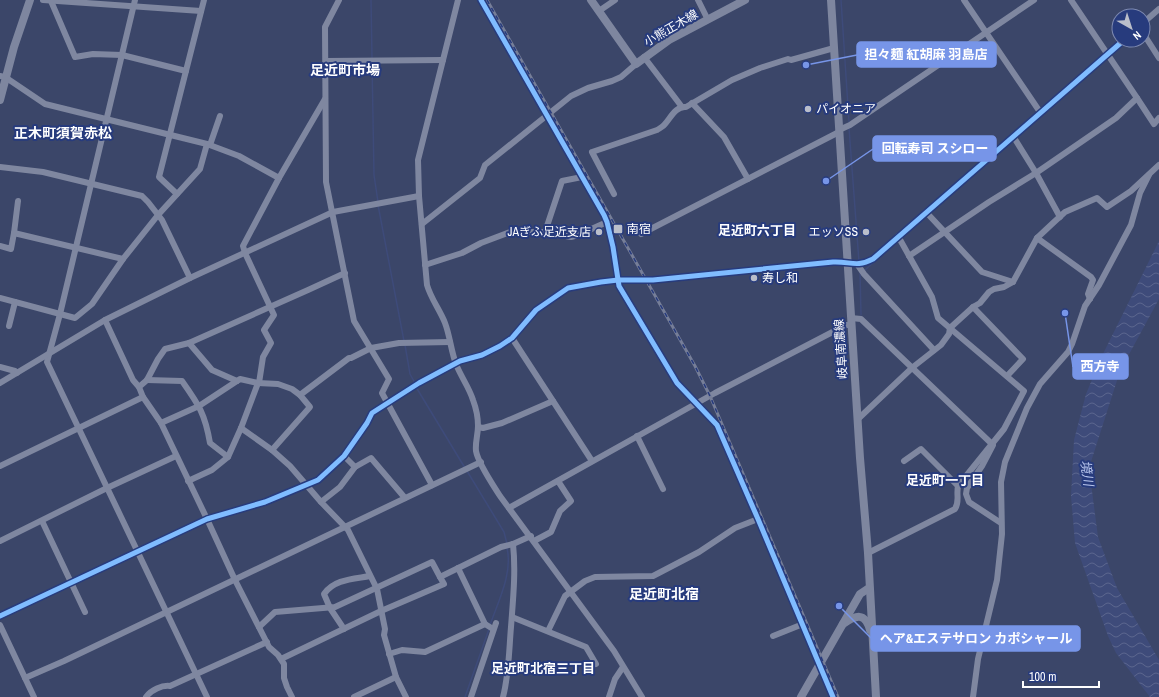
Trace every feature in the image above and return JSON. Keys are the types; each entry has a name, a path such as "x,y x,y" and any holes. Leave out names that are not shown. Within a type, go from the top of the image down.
{"main road":[{"path":"0,100 3,77 30,0"},
{"path":"591,0 636,64"},
{"name":"小熊正木線","path":"636,64 670,40 745,0"},
{"name":"岐阜南濃線","path":"831,0 851,321 868,553 876,697"},
{"path":"801,697 860,594 869,588"},
{"path":"842,624 860,616 865,619 868,624 873,638"}],"street":[{"path":"43,0 201,11"},
{"path":"135,0 60,314 47,362 207,697"},
{"path":"177,194 159,177 204,0"},
{"path":"339,0 325,27 326,182 354,321 389,379 382,393 432,485"},
{"path":"458,0 418,160 419,196 427,285 431,297 446,324 456,364 474,400 478,427 476,452 481,462 500,496 614,651 642,697"},
{"path":"481,0 607,222 619,286 677,383 717,425 833,697"},
{"path":"599,12 615,0"},
{"path":"698,0 708,20"},
{"path":"964,0 1040,112"},
{"path":"641,234 850,125 1034,0"},
{"path":"1070,0 1154,124 1159,118"},
{"path":"51,1 75,57 93,54 122,55 186,71"},
{"path":"1151,16 1159,9"},
{"path":"1151,46 1159,58"},
{"path":"614,194 592,152 657,130 665,125 674,113 682,107 686,107 732,80 760,68 788,59 791,60 834,48"},
{"path":"0,616 207,518 265,502 318,480 344,456 372,413 419,383 460,361 482,355 512,338 536,310 568,288 618,280 653,280 842,261 857,264 867,262 1114,48"},
{"path":"644,57 682,107"},
{"path":"326,61 443,60"},
{"path":"422,224 480,178 485,166 577,92 621,77 636,64"},
{"path":"3,77 45,104 170,134 209,145 239,156 280,178"},
{"path":"188,481 212,470 228,457 258,383 263,357 271,343 264,330 274,315 243,246 326,98"},
{"path":"909,256 1036,173 1116,118 1137,98"},
{"path":"692,103 724,137 748,179"},
{"path":"0,298 75,318 92,304 122,259 158,215 200,169 220,116"},
{"path":"1013,136 1036,173 1060,217"},
{"path":"858,419 913,367 941,345 949,334 950,328 973,307 980,303 989,292 1013,282 1037,238 1060,217 1066,212 1097,198 1107,207 1131,192 1159,165"},
{"path":"0,167 43,172 142,196 162,220 190,278"},
{"path":"973,697 978,659 997,580 1002,534 1001,482 1005,462 1027,408 1040,384 1068,352 1082,314 1102,280 1130,226 1140,193 1149,175"},
{"path":"545,232 562,181 582,177"},
{"path":"0,383 105,320 190,278 333,212 419,196"},
{"path":"0,246 11,249 18,201"},
{"path":"926,212 982,272 1013,282"},
{"path":"425,265 462,253 481,242 510,232 545,232 571,237 607,222"},
{"path":"14,233 75,249 122,259"},
{"path":"868,553 956,509 958,503 956,493 958,486 1004,430 1024,391 938,318 932,296 898,236"},
{"path":"1037,238 1091,277 1093,280 1088,294 1090,299"},
{"path":"857,264 862,273 934,350"},
{"path":"139,387 147,380 165,349 189,343 271,307 344,272"},
{"path":"9,326 15,302"},
{"path":"973,307 1022,359 1008,376"},
{"path":"509,508 696,403 851,321 861,319 993,445"},
{"path":"105,320 132,380 139,387 143,397 161,423 235,580 269,647 284,664 284,678 292,697"},
{"path":"512,338 592,461"},
{"path":"300,395 349,358 371,348 399,344 450,342"},
{"path":"189,343 212,370 237,381"},
{"path":"0,367 15,371 17,373"},
{"path":"161,423 199,406 240,379 258,383 278,384 292,389 300,395 310,407 272,450"},
{"path":"147,380 182,382 199,406 207,426 210,443 228,457"},
{"path":"0,466 143,397"},
{"path":"478,427 483,428 502,423 553,401"},
{"path":"241,428 272,450 290,466 320,502 348,530 377,589 385,629 384,635 389,654 396,677 406,697"},
{"path":"637,436 663,489"},
{"path":"993,445 982,466 967,488 966,494 969,502 1001,523"},
{"path":"904,461 921,449 958,486"},
{"path":"0,541 176,456"},
{"path":"344,456 355,467"},
{"path":"320,502 340,487 355,467 371,458 405,498"},
{"path":"26,678 481,462"},
{"path":"440,577 501,547 532,539 551,532 560,511 571,502 558,481"},
{"path":"548,631 565,596 570,590 585,581 595,577 653,576 698,552 736,528 758,519"},
{"path":"42,521 85,612"},
{"path":"503,697 507,681 512,617 514,586 513,544"},
{"path":"259,627 275,612 330,608 377,589 432,562 444,584 381,611 281,659"},
{"path":"458,568 485,624"},
{"path":"344,629 330,608 324,594 327,589 339,581 370,576"},
{"path":"512,617 586,647 596,664"},
{"path":"389,654 402,650 424,652 485,624 494,626 471,697"},
{"path":"773,636 803,624"},
{"path":"0,625 34,697"},
{"path":"146,697 149,692 165,686 170,686 196,675 267,642"},
{"path":"609,697 615,679 623,667"},
{"path":"354,697 396,677"}],"water":[{"name":"境川","path":"1159,241 1159,299 1120,371 1089,468 1098,537 1117,588 1159,660 1159,697 1150,697 1116,653 1108,636 1075,543 1071,496 1074,440 1086,394 1101,358"}],"waterway":[{"path":"371,0 372,58"},
{"path":"841,0 849,122"},
{"path":"372,62 374,175 378,202"},
{"path":"849,128 859,262"},
{"path":"378,205 404,341"},
{"path":"865,270 875,261"},
{"path":"860,272 861,315"},
{"path":"405,345 410,374 415,383"},
{"path":"416,387 465,468"},
{"path":"467,471 504,532 507,544"},
{"path":"490,625 504,587 508,567 507,548"},
{"path":"465,697 489,629"}],"railway":[{"path":"487,0 695,366 710,396 838,697"}],"cycle path":[{"path":"481,0 604,215 613,247 619,286 677,383 717,425 833,697"},
{"path":"0,616 207,519 265,502 318,480 344,456 367,423 372,413 419,383 460,361 482,355 500,346 512,338 536,310 568,288 618,280 653,280 833,262 857,264 873,259 1115,48"}],"place":[{"name":"担々麺 紅胡麻 羽島店","path":"806,65"},
{"name":"パイオニア","path":"808,109"},
{"name":"回転寿司 スシロー","path":"826,181"},
{"name":"南宿","path":"618,229"},
{"name":"JAぎふ足近支店","path":"599,232"},
{"name":"エッソSS","path":"866,232"},
{"name":"寿し和","path":"754,278"},
{"name":"西方寺","path":"1065,313"},
{"name":"ヘア&エステサロン カポシャール","path":"839,606"}],"district":[{"name":"足近町市場","path":"345,70"},
{"name":"正木町須賀赤松","path":"63,133"},
{"name":"足近町六丁目","path":"757,230"},
{"name":"足近町一丁目","path":"945,480"},
{"name":"足近町北宿","path":"664,594"},
{"name":"足近町北宿三丁目","path":"543,668"}]}
